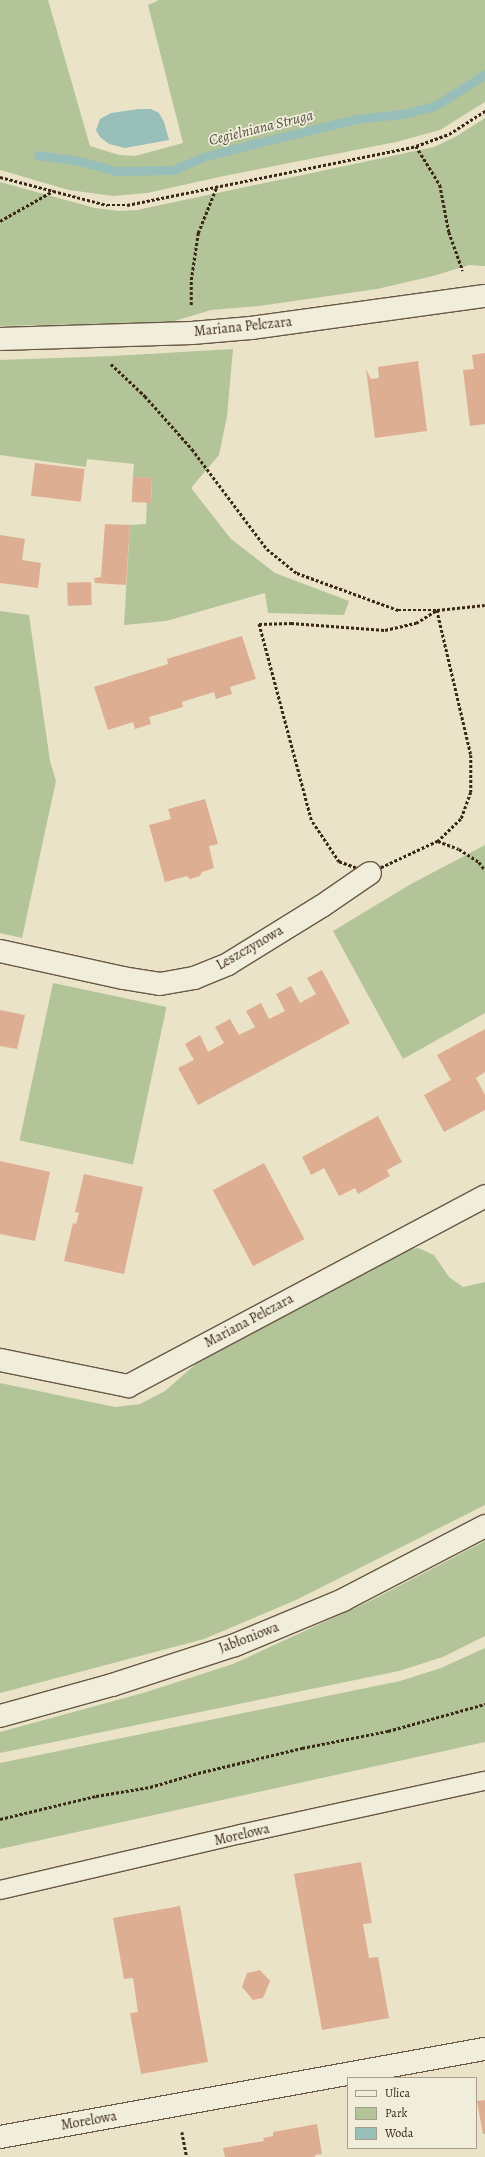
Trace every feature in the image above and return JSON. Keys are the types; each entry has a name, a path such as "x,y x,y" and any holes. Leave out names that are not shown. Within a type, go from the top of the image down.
{"street":[{"name":"Mariana Pelczara","path":"0,339 192,333 251,328 479,297"},
{"name":"Leszczynowa","path":"0,951 123,978 160,984 194,978 228,964 322,906 370,872"},
{"name":"Mariana Pelczara","path":"0,1360 128,1386 485,1196"},
{"name":"Jabłoniowa","path":"0,1716 112,1685 235,1645 343,1600 485,1526"},
{"name":"Morelowa","path":"0,2137 485,2049"}],"lane":[{"name":"Morelowa","path":"0,1890 241,1834 485,1781"}],"path":[{"path":"0,176 107,205 127,205 416,146 449,134 485,111"},
{"path":"416,146 440,185 449,232 479,297"},
{"path":"192,333 191,280 198,233 217,186"},
{"path":"0,222 53,191"},
{"path":"87,337 117,370 145,396 192,448 267,549 297,573 398,610 437,610 485,605"},
{"path":"437,610 471,755 471,792 461,819 438,841 370,872 339,862 311,820 259,624 291,623 385,630 416,623 437,610"},
{"path":"438,841 459,849 479,862 485,870"},
{"path":"0,1819 96,1796 150,1787 198,1773 302,1748 388,1731 485,1704"}],"green space":[{"path":"0,0 48,0 90,146 119,155 135,156 183,143 148,5 159,0 485,0 485,102 440,130 396,142 224,176 147,193 113,196 69,190 0,170"},
{"path":"485,118 485,266 469,265 433,276 377,289 259,306 211,310 171,322 0,326 0,182 95,208 119,211 137,210 434,147 455,137"},
{"path":"233,349 227,416 219,455 191,488 231,539 275,573 349,601 344,615 268,613 265,593 166,621 124,625 130,525 146,524 147,502 151,502 152,478 133,477 134,464 87,459 86,467 0,455 0,360 113,356"},
{"path":"0,611 29,615 50,761 56,781 22,938 0,933"},
{"path":"485,845 485,1013 403,1059 333,931 411,884"},
{"path":"53,983 166,1007 133,1165 20,1140"},
{"path":"418,1248 434,1255 449,1277 463,1287 485,1282 485,1505 296,1600 204,1639 0,1693 0,1383 115,1407 140,1404 165,1391 205,1356 398,1251"},
{"path":"485,1541 485,1636 443,1657 399,1671 0,1753 0,1732 143,1693 233,1664 372,1600"},
{"path":"485,1648 485,1742 0,1849 0,1763 400,1681 441,1668"}],"water":[{"path":"151,109 159,113 164,122 169,140 125,148 109,144 100,137 96,130 100,119 111,113"}],"building":[{"path":"485,353 485,424 470,426 463,370 474,369 472,355"},
{"path":"418,361 427,431 375,438 366,369 371,379 379,378 378,367"},
{"path":"35,463 85,469 81,502 31,496"},
{"path":"133,477 152,478 151,503 132,502"},
{"path":"105,524 130,525 126,585 95,583 94,578 101,577"},
{"path":"0,535 25,539 22,560 41,563 38,588 0,583"},
{"path":"91,582 92,605 68,606 67,583"},
{"path":"242,636 256,679 230,687 232,694 216,699 214,692 182,702 183,707 149,717 151,724 135,729 133,722 108,730 94,687 168,664 167,659"},
{"path":"205,799 218,844 209,846 214,868 202,872 200,876 190,879 187,876 165,882 149,825 171,819 168,809"},
{"path":"322,970 350,1023 198,1105 178,1068 194,1060 185,1044 200,1035 208,1052 224,1043 215,1027 230,1019 239,1035 255,1027 246,1011 261,1003 269,1019 285,1011 276,994 291,986 300,1003 316,994 307,978"},
{"path":"0,1010 25,1015 17,1049 0,1046"},
{"path":"485,1029 485,1072 476,1078 485,1095 485,1110 444,1132 424,1095 451,1080 437,1055"},
{"path":"378,1116 402,1162 387,1170 390,1176 358,1194 355,1188 339,1196 324,1168 311,1175 302,1157"},
{"path":"0,1161 50,1172 35,1241 0,1234"},
{"path":"264,1163 304,1239 253,1266 213,1190"},
{"path":"84,1174 143,1187 124,1274 64,1261 73,1223 76,1224 79,1213 75,1212"},
{"path":"361,1862 372,1923 363,1924 369,1958 378,1957 389,2018 322,2030 294,1874"},
{"path":"180,1906 208,2062 141,2074 130,2013 138,2012 133,1978 124,1979 113,1918"},
{"path":"260,1970 270,1981 263,1998 253,2000 242,1987 247,1973"},
{"path":"485,2100 485,2134 483,2134 477,2101"},
{"path":"317,2124 322,2154 315,2155 315,2157 225,2157 223,2148 264,2141 263,2138 273,2136 273,2132"}],"waterway":[{"name":"Cegielniana Struga","path":"38,155 79,161 117,171 173,170 203,157 257,143 356,119 402,114 435,106 485,74"}]}
